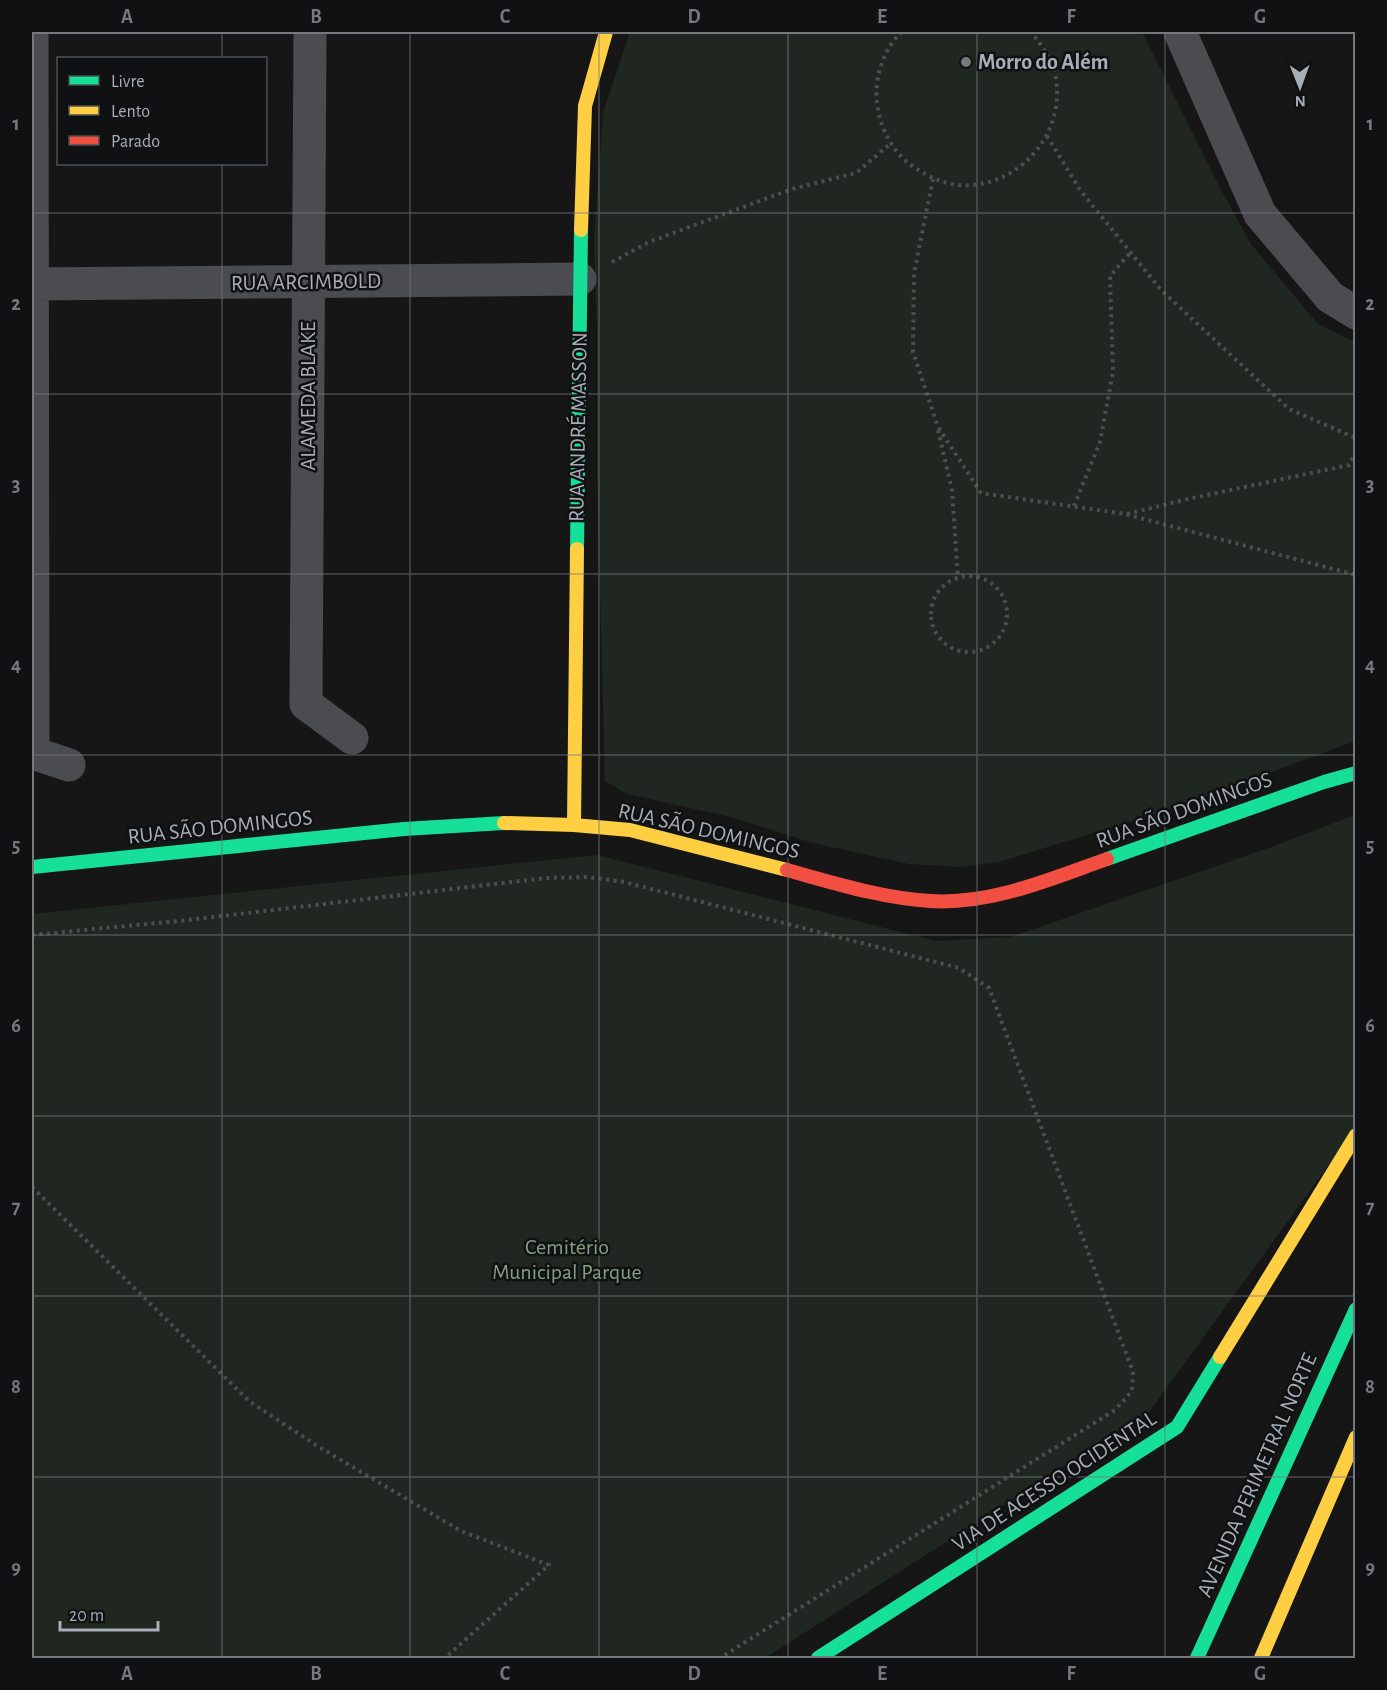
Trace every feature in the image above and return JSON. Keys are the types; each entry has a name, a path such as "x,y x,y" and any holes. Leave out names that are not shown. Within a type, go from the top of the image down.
{"main road":[{"name":"RUA ANDRÉ MASSON","path":"574,825 580,279 585,106 606,32"},
{"name":"RUA SÃO DOMINGOS","path":"32,867 404,829 497,823 574,825 630,830 679,841 873,893 931,901 972,899 1022,889 1324,782 1356,773"},
{"name":"VIA DE ACESSO OCIDENTAL","path":"818,1659 1177,1427 1356,1135"},
{"name":"AVENIDA PERIMETRAL NORTE","path":"1197,1659 1356,1309"},
{"path":"1261,1659 1356,1437"}],"street":[{"path":"32,32 33,753 69,765"},
{"name":"ALAMEDA BLAKE","path":"310,32 306,704 352,738"},
{"path":"1180,32 1260,214 1330,297 1356,313"},
{"name":"RUA ARCIMBOLD","path":"32,284 580,279"}],"path":[{"path":"902,32 897,36 882,61 875,90 879,118 890,144 909,165 933,179 959,185 986,183 1011,173 1032,157 1047,136 1056,108 1056,79 1046,51 1030,32"},
{"path":"1047,136 1080,190 1161,290 1289,409 1356,438"},
{"path":"580,279 648,242 792,189 856,173 890,144"},
{"path":"933,179 914,273 913,352 938,427 952,490 958,578"},
{"path":"1074,506 1100,442 1113,372 1110,276 1130,253"},
{"path":"938,427 981,494 1125,514 1356,575"},
{"path":"1125,514 1349,465 1356,452"},
{"path":"971,576 984,579 995,586 1005,602 1007,621 1003,633 994,643 984,649 972,652 960,651 948,646 939,638 933,627 933,603 948,583 958,578 971,576"},
{"path":"32,935 179,921 546,878 588,877 624,882 958,968 989,988 1133,1372 1132,1391 1115,1410 720,1659"},
{"path":"32,1187 249,1401 319,1447 461,1531 549,1565 445,1659"}],"green space":[{"path":"630,32 1142,32 1220,188 1251,244 1317,323 1355,342 1355,741 1184,805 999,862 960,867 909,864 809,842 735,818 627,794 605,781 594,239 603,113"},
{"name":"Cemitério Municipal Parque","path":"1355,815 1355,1129 1149,1412 765,1658 32,1658 32,914 597,855 936,941 1010,937 1266,849"}],"traffic: fast":[{"path":"577,549 581,230"},
{"path":"1107,859 1324,782 1356,773"},
{"path":"32,867 404,829 504,823"},
{"path":"1197,1658 1356,1309"},
{"path":"818,1658 1177,1427 1220,1357"}],"traffic: slow":[{"path":"581,230 585,106 606,32"},
{"path":"574,825 577,549"},
{"path":"504,823 574,825 630,830 787,870"},
{"path":"1220,1357 1356,1135"},
{"path":"1261,1658 1356,1437"}],"traffic: jam":[{"path":"787,870 894,897 953,901 998,895 1107,859"}],"place":[{"name":"Morro do Além","path":"966,62"}]}
